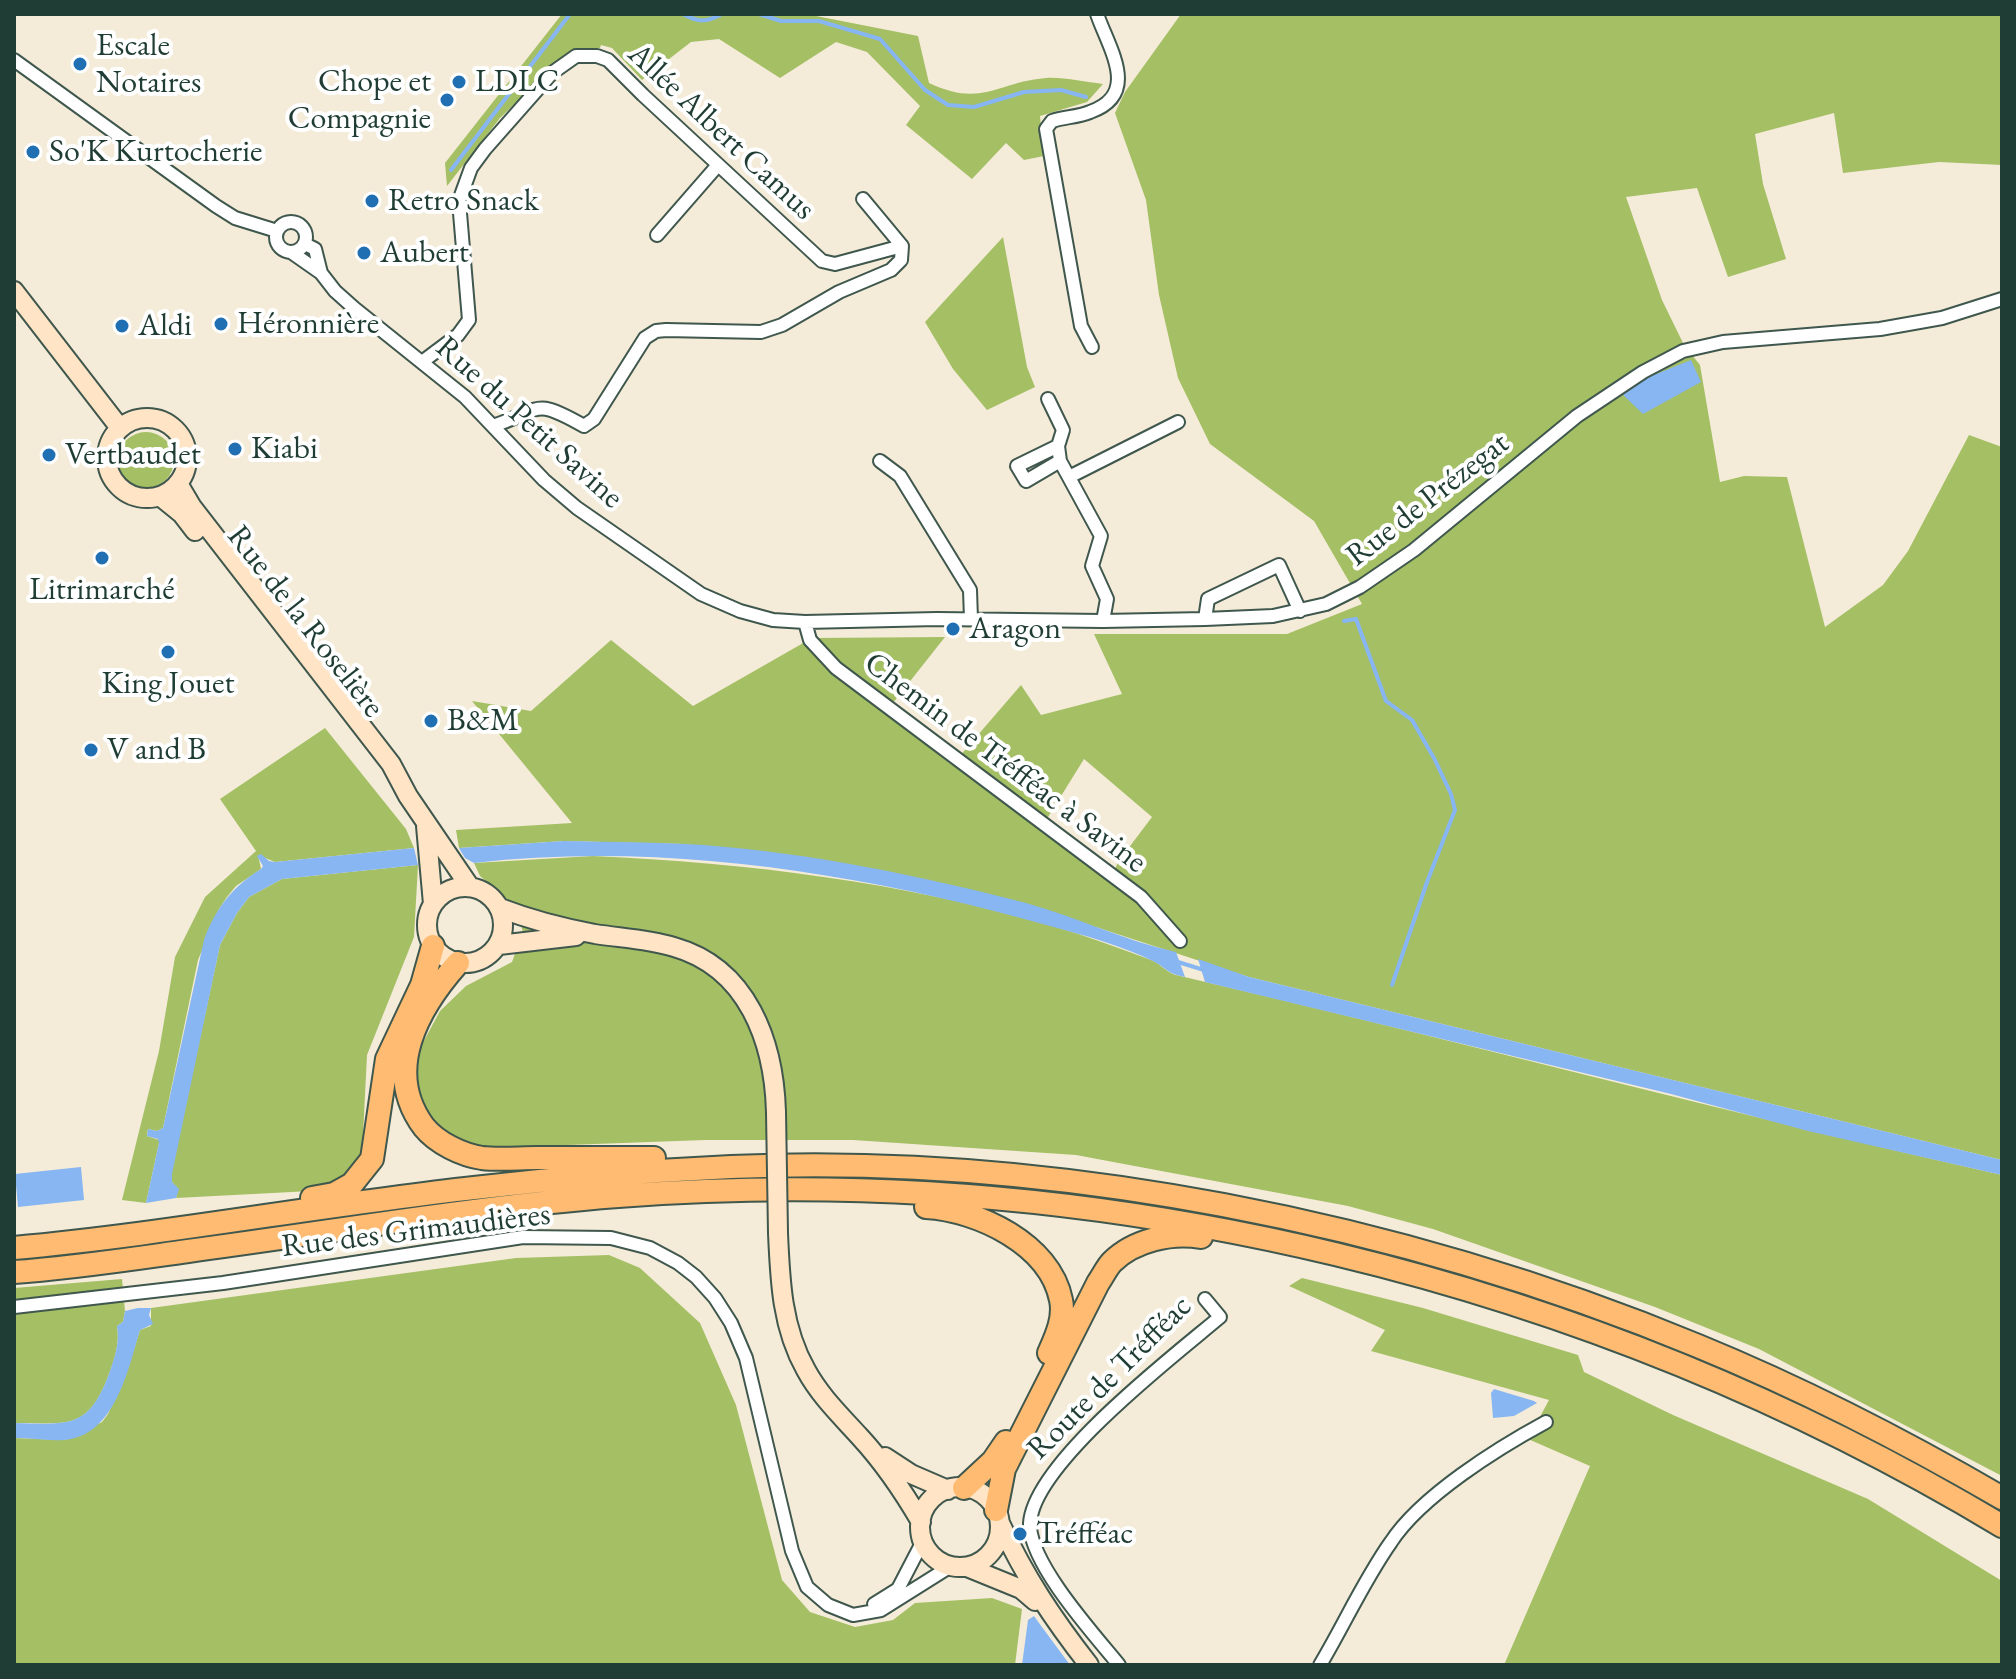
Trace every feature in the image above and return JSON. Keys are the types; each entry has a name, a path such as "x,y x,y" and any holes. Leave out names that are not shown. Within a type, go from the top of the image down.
{"highway":[{"path":"220,1223 239,1209 334,1194 352,1184 365,1171 372,1159 387,1059 422,985 433,946"},
{"path":"458,963 439,985 421,1017 409,1044 404,1068 405,1089 413,1112 428,1132 448,1147 480,1158 704,1157 735,1167"},
{"path":"14,1248 497,1185 735,1167 885,1166 1053,1180 1152,1193 1360,1236 1533,1285 1695,1345 1789,1385 1897,1439 2002,1498"},
{"path":"14,1272 459,1213 619,1196 742,1191 894,1192 1050,1204 1162,1219 1336,1254 1462,1288 1648,1351 1756,1397 1928,1481 2002,1526"},
{"path":"845,1192 859,1201 934,1207 957,1212 1015,1236 1051,1275 1061,1300 1057,1337 1011,1435 993,1461 956,1489"},
{"path":"998,1517 1004,1469 1098,1283 1112,1262 1133,1247 1151,1240 1182,1236 1301,1257 1336,1254"}],"street":[{"path":"1092,347 1081,326 1046,129 1052,121 1090,112 1111,101 1119,83 1118,68 1097,14"},
{"name":"Allée Albert Camus","path":"422,362 458,335 469,320 459,201 471,168 552,73 576,56 608,60 618,67 643,95 822,261 835,264 902,246"},
{"name":"Rue du Petit Savine","path":"14,60 216,206 235,218 277,231"},
{"path":"657,235 718,165"},
{"path":"493,426 541,406 584,426 594,419 645,338 652,333 666,330 761,332 782,325 839,292 891,270 901,260 902,246 863,199"},
{"name":"Rue du Petit Savine","path":"321,273 315,249 305,244 306,233 300,224 292,221 284,223 277,231 279,246 321,273 335,291 465,397 544,480 577,508 701,594 740,611 773,620 805,622"},
{"path":"291,252 305,244"},
{"path":"14,291 120,428"},
{"name":"Rue de Prézegat","path":"805,622 1205,619 1273,616 1326,604 1371,580 1414,550 1577,416 1643,372 1683,351 1723,342 1880,329 1942,318 2002,299"},
{"path":"1048,399 1063,430 1058,446 1060,461 1101,536 1092,566 1107,599 1103,621"},
{"path":"144,418 157,419 176,429 188,454 186,472 179,485 161,497 147,499 133,497 118,487 107,461 110,442 120,428 130,421 144,418"},
{"path":"1069,477 1178,422"},
{"path":"1058,446 1017,466 1026,481 1060,461"},
{"path":"880,461 900,476 970,590 971,619"},
{"name":"Rue de la Roselière","path":"179,485 192,507 391,764 400,785 470,887"},
{"name":"Rue de la Roselière","path":"161,497 182,514 382,770 400,785"},
{"path":"1205,619 1208,599 1279,565 1300,611"},
{"name":"Chemin de Tréfféac à Savine","path":"805,622 810,640 836,668 1141,897 1180,941"},
{"name":"Rue de la Roselière","path":"426,824 433,904"},
{"path":"470,887 493,897 504,920 503,933 499,945 481,961 458,963 448,960 433,946 427,925 433,904 449,890 470,887"},
{"path":"500,908 555,926 676,947 709,962 739,987 759,1020 775,1078 778,1233 783,1301 793,1342 830,1405 903,1490 921,1522 923,1541 935,1558 1021,1589 1049,1614"},
{"path":"499,945 595,934"},
{"name":"Rue des Grimaudières","path":"14,1307 223,1283 523,1237 611,1238 650,1248 696,1277 715,1298 731,1323 746,1358 792,1551 807,1587 828,1605"},
{"name":"Route de Tréfféac","path":"1119,1665 1084,1623 1043,1565 1030,1527 1032,1509 1058,1463 1131,1393 1220,1317 1205,1299"},
{"path":"1320,1665 1391,1540 1417,1512 1498,1448 1546,1422"},
{"path":"861,1438 911,1474 983,1495 998,1517 1021,1569 1049,1614 1089,1665"},
{"path":"921,1522 927,1505 956,1489"},
{"path":"828,1605 853,1615 881,1610 959,1566 985,1558 997,1541 998,1517"},
{"path":"828,1605 856,1608 879,1603 898,1589 923,1541"}],"green space":[{"path":"562,14 806,14 918,36 929,83 947,90 976,93 1046,78 1103,84 1087,102 1040,116 1044,156 1024,160 1006,143 972,179 906,125 920,106 867,52 836,42 780,78 719,39 691,42 642,80 612,48 601,45 600,48 577,49 566,54 500,118 447,186 445,163"},
{"path":"1181,14 2002,14 2002,165 1939,162 1843,173 1834,113 1755,134 1763,184 1786,259 1728,277 1697,188 1626,197 1662,300 1684,345 1700,365 1720,482 1744,476 1787,477 1825,627 1883,585 1908,551 1969,435 2002,447 2002,1160 1249,977 1016,901 885,871 785,855 683,844 564,841 459,848 456,830 572,823 472,701 531,711 611,640 693,706 812,638 945,637 885,713 952,765 1021,685 1041,715 1122,694 1094,634 1287,634 1362,604 1314,521 1210,444 1178,378 1159,295 1146,200 1115,113 1125,92","holes":["1084,759 1152,817 1118,862 1110,881 1040,830"]},
{"path":"1003,237 1027,367 1035,387 987,410 953,369 925,322"},
{"path":"146,432 166,440 174,460 166,480 146,488 126,480 118,460 126,440"},
{"path":"325,728 406,829 414,848 275,862 258,855 261,869 236,886 227,897 198,960 163,1128 157,1131 148,1129 147,1136 159,1140 159,1143 146,1203 122,1200 159,1051 175,957 205,897 256,851 220,799"},
{"path":"593,856 768,870 940,897 1078,934 1151,960 1176,975 2002,1175 2002,1476 1759,1349 1655,1307 1433,1229 1348,1206 1076,1155 853,1140 705,1140 485,1148 449,1139 430,1124 414,1093 420,1048 440,1011 466,986 512,962 523,932 515,906 480,876 474,863"},
{"path":"418,865 414,937 367,1055 362,1155 342,1181 311,1191 176,1198 178,1189 172,1182 171,1174 220,945 237,913 249,897 282,879"},
{"path":"609,1255 640,1268 700,1323 736,1405 782,1580 810,1612 855,1627 893,1620 915,1603 992,1598 1022,1609 1015,1665 14,1665 14,1438 65,1440 102,1422 128,1368 140,1330 151,1326 151,1308 516,1258"},
{"path":"1302,1278 1423,1308 1578,1355 1584,1372 1673,1415 1868,1499 2002,1581 2002,1665 1504,1665 1590,1466 1528,1439 1549,1400 1371,1351 1385,1330 1289,1286"},
{"path":"122,1279 123,1322 117,1326 115,1356 93,1406 84,1415 62,1423 14,1423 14,1288"}],"water":[{"path":"1691,360 1701,382 1643,414 1621,393 1644,379"},
{"path":"564,841 668,843 744,849 866,867 947,884 1026,903 1176,952 1185,977 1129,950 1076,933 980,907 837,877 765,867 619,856 546,857 474,863 465,858 459,848"},
{"path":"414,848 418,865 282,879 249,897 220,945 172,1174 172,1182 179,1189 176,1198 146,1203 159,1143 158,1139 147,1136 148,1129 157,1131 163,1128 204,940 226,899 263,866 257,856 261,854 275,862"},
{"path":"1198,959 1249,977 2002,1160 2002,1175 1808,1131 1671,1094 1205,982"},
{"path":"81,1167 84,1200 18,1207 15,1174"},
{"path":"151,1308 149,1315 153,1324 140,1330 117,1398 96,1427 81,1436 64,1440 14,1438 14,1423 62,1423 74,1420 93,1405 113,1362 117,1326 123,1322 125,1311"},
{"path":"1494,1389 1537,1403 1514,1416 1493,1418 1491,1393"},
{"path":"1034,1616 1070,1665 1022,1665 1028,1620"}],"waterway":[{"path":"451,170 570,14"},
{"path":"683,14 703,20 722,14"},
{"path":"759,14 781,21 819,21 880,39 925,90 948,105 974,107 1024,92 1061,90 1086,97"},
{"path":"1344,621 1356,619 1386,701 1412,720 1434,758 1455,810 1392,985"},
{"path":"1178,962 1204,970"}],"place":[{"name":"Escale Notaires","path":"80,64"},
{"name":"LDLC","path":"459,82"},
{"name":"Chope et Compagnie","path":"447,100"},
{"name":"So'K Kurtocherie","path":"33,152"},
{"name":"Retro Snack","path":"372,201"},
{"name":"Aubert","path":"364,253"},
{"name":"Héronnière","path":"221,324"},
{"name":"Aldi","path":"122,326"},
{"name":"Kiabi","path":"235,449"},
{"name":"Vertbaudet","path":"49,455"},
{"name":"Litrimarché","path":"102,558"},
{"name":"Aragon","path":"953,629"},
{"name":"King Jouet","path":"168,652"},
{"name":"B&M","path":"431,721"},
{"name":"V and B","path":"91,750"},
{"name":"Tréfféac","path":"1020,1534"}]}
